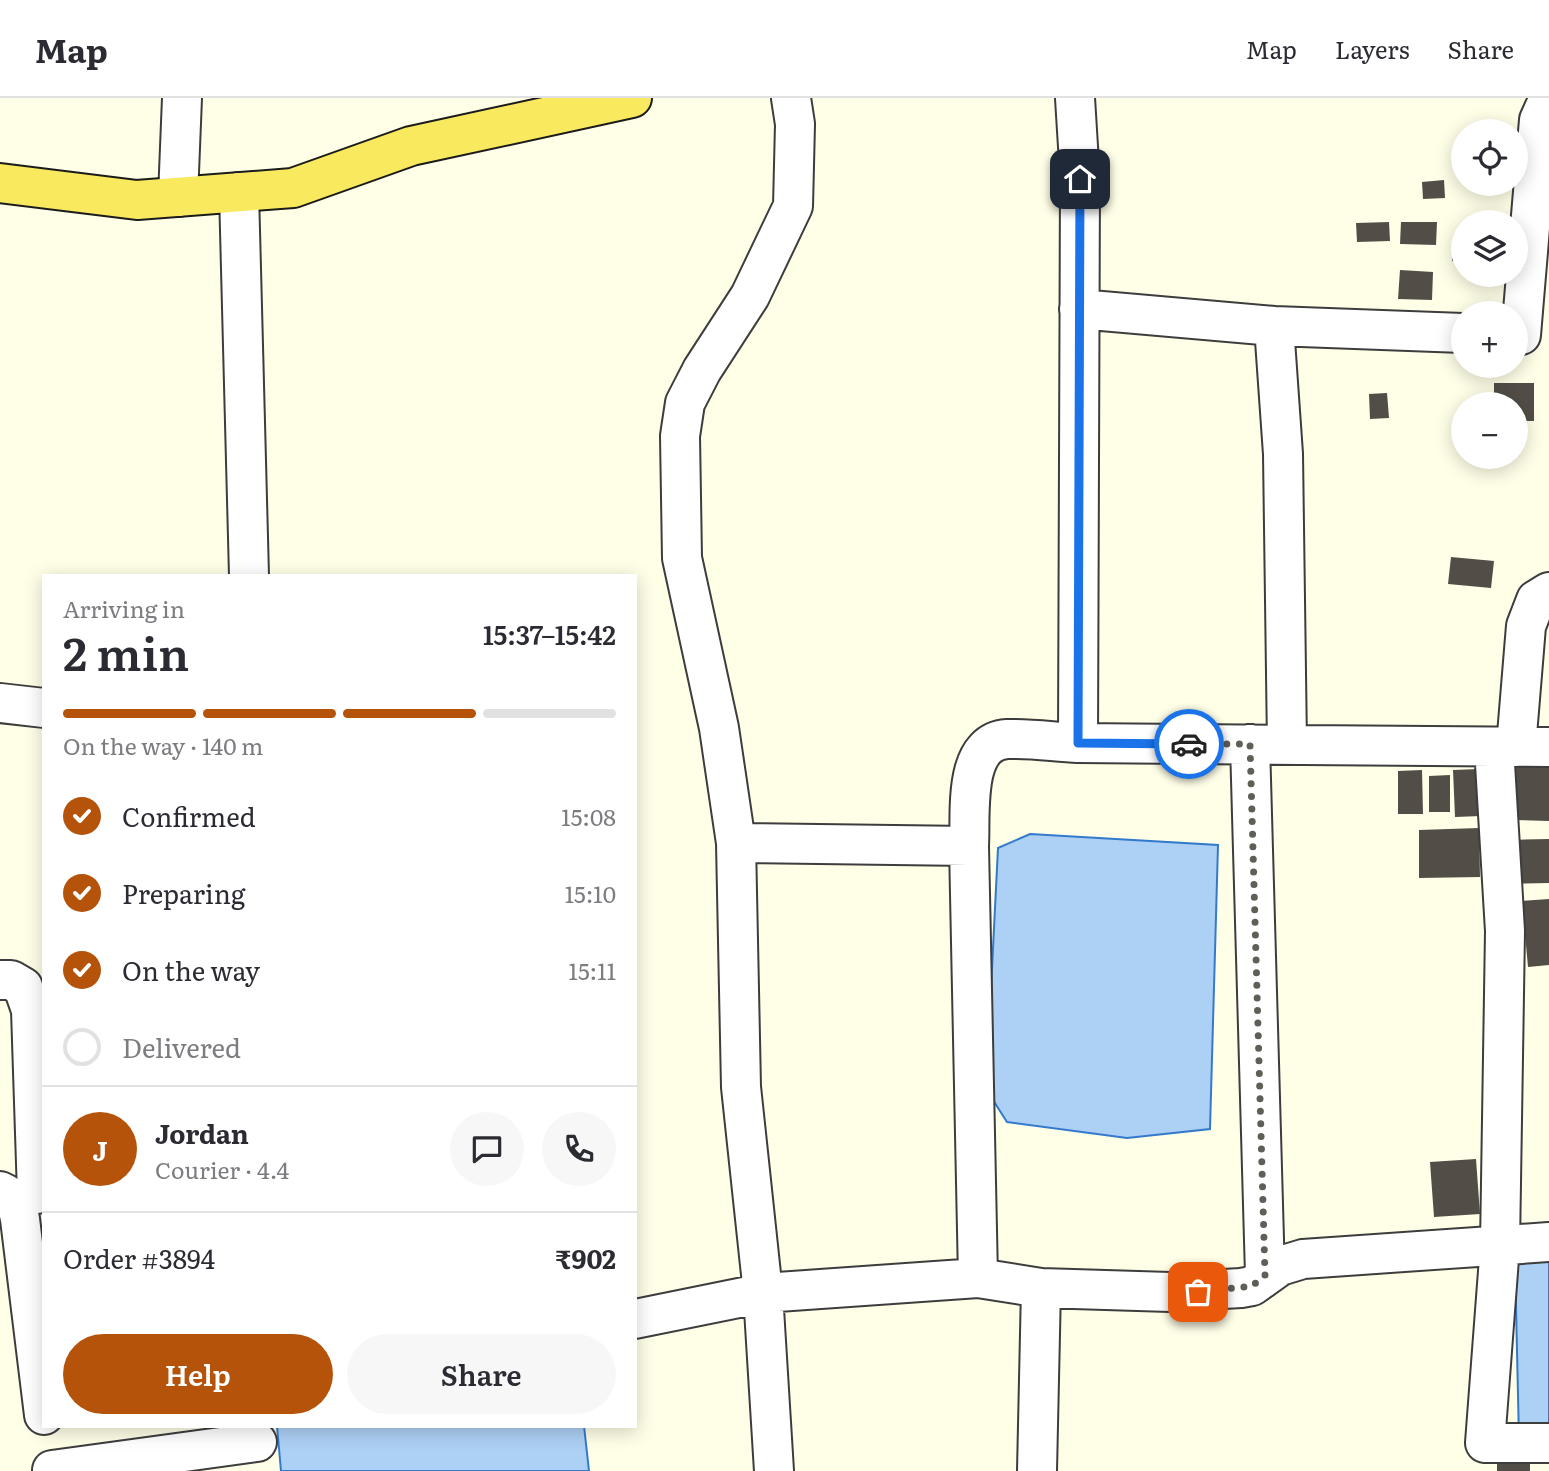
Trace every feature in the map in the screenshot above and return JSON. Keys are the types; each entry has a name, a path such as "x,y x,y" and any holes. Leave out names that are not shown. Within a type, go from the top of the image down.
{"main road":[{"path":"0,183 137,200 293,188 411,146 632,98"}],"street":[{"path":"178,197 182,98"},
{"path":"775,1471 763,1293 741,1087 737,843 719,728 682,558 680,436 685,403 702,370 750,296 793,206 795,124 791,98"},
{"path":"1075,98 1080,179 1078,743"},
{"path":"1529,335 1541,202 1539,120 1549,99"},
{"path":"239,192 249,574"},
{"path":"1079,309 1274,326 1451,333"},
{"path":"1265,1275 1268,744 1283,454 1274,326"},
{"path":"1549,592 1536,600 1526,626 1505,931 1500,1245 1486,1457 1549,1443"},
{"path":"0,703 42,708"},
{"path":"978,1278 969,846 974,763 982,749 1004,739 1078,743 1519,747"},
{"path":"737,843 969,846"},
{"path":"0,980 11,980 23,987 31,1010 23,1194 17,1205 42,1399"},
{"path":"637,1319 763,1293 978,1278 1041,1288 1198,1292 1252,1286 1265,1275 1303,1259 1549,1242"},
{"path":"1037,1471 1041,1288"},
{"path":"45,1428 52,1471 257,1441"}],"water":[{"path":"1030,834 1218,845 1210,1129 1127,1138 1007,1122 986,1089 998,848"},
{"path":"1549,1260 1549,1440 1519,1440 1515,1262"},
{"path":"277,1428 584,1428 589,1471 281,1471"}],"building":[{"path":"1444,180 1445,198 1423,199 1422,182"},
{"path":"1389,222 1390,241 1357,242 1356,223"},
{"path":"1401,222 1437,222 1436,245 1400,244"},
{"path":"1400,270 1433,272 1432,300 1398,299"},
{"path":"1494,383 1534,383 1534,421 1528,421 1528,392 1494,392"},
{"path":"1387,393 1389,418 1370,419 1369,394"},
{"path":"1451,557 1494,561 1491,588 1448,584"},
{"path":"1515,765 1549,765 1549,821 1514,820"},
{"path":"1479,769 1481,816 1455,817 1453,770"},
{"path":"1422,770 1423,814 1398,814 1398,771"},
{"path":"1450,775 1450,812 1429,812 1429,776"},
{"path":"1479,828 1480,877 1419,878 1419,830"},
{"path":"1549,839 1549,883 1508,884 1507,840"},
{"path":"1549,899 1549,965 1528,967 1522,901"},
{"path":"1476,1159 1480,1214 1434,1217 1430,1162"},
{"path":"1497,1458 1530,1458 1530,1471 1497,1471"}],"way so far":[{"path":"1189,744 1250,744 1265,1275 1252,1286 1198,1292"}],"route":[{"path":"1080,179 1078,743 1189,744"}]}
